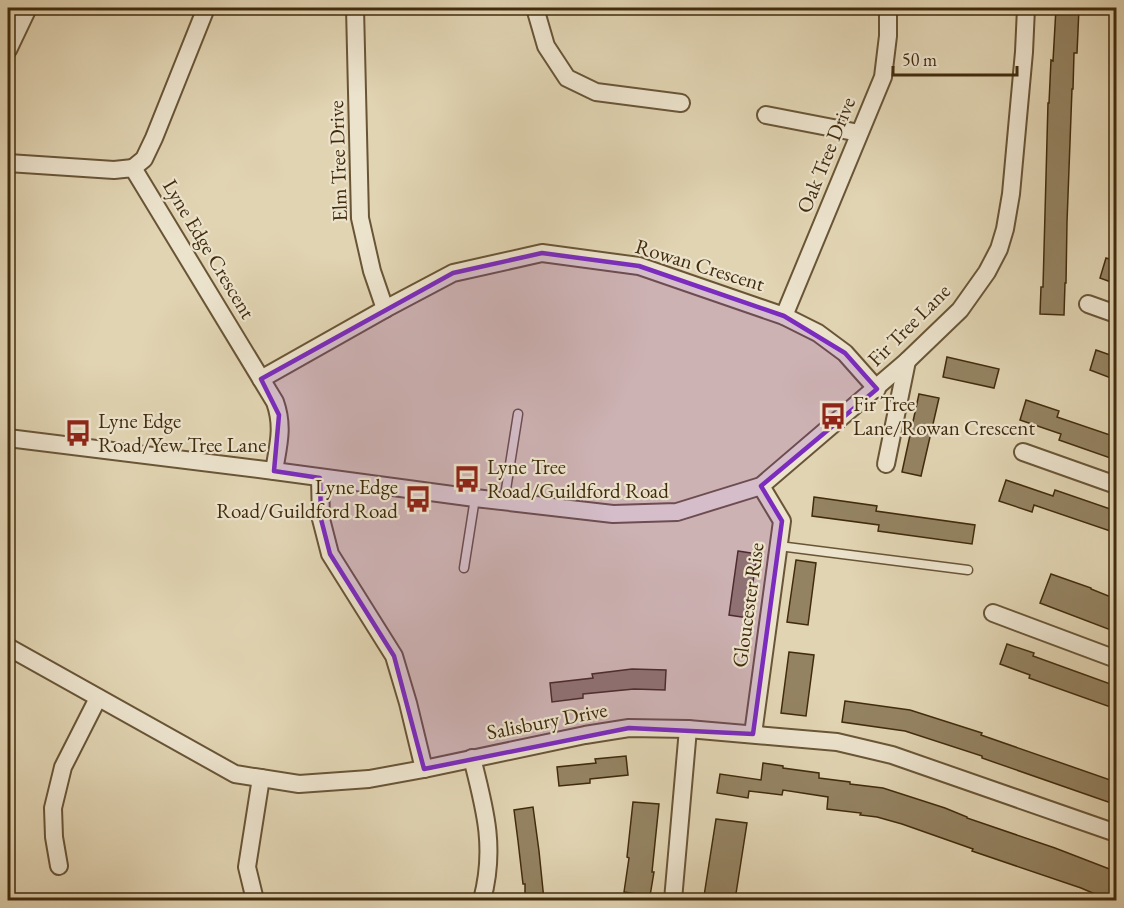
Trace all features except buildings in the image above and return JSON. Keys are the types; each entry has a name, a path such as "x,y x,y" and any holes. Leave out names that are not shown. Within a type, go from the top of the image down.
{"street":[{"path":"8,50 28,8"},
{"path":"133,168 144,159 154,138 206,8"},
{"name":"Elm Tree Drive","path":"355,8 360,218 372,271 386,309"},
{"path":"535,8 546,46 567,78 596,92 681,103"},
{"name":"Oak Tree Drive","path":"784,316 883,77 888,36 888,8"},
{"name":"Fir Tree Lane","path":"761,486 907,361 960,310 987,272 999,249 1011,194 1026,8"},
{"path":"766,115 859,133"},
{"name":"Lyne Edge Crescent","path":"8,163 114,170 133,168 275,402 279,415 280,435 274,471"},
{"name":"Rowan Crescent","path":"261,379 453,273 542,253 639,266 784,316 818,333 845,353 877,389"},
{"path":"1088,304 1116,314"},
{"path":"886,464 907,361"},
{"path":"8,438 613,514 677,512 761,486"},
{"path":"1023,452 1116,485"},
{"path":"320,478 321,519 330,554 394,656 424,769"},
{"name":"Gloucester Rise","path":"753,734 782,521 761,486"},
{"path":"993,614 1116,659"},
{"name":"Salisbury Drive","path":"8,648 235,774 299,784 369,779 629,728 688,729 837,742 892,755 1116,833"},
{"path":"59,866 54,837 53,808 63,767 98,698"},
{"path":"673,900 688,729"},
{"path":"472,758 489,835 489,866 482,900"},
{"path":"255,900 247,867 261,778"}],"lane":[{"path":"504,502 518,414"},
{"path":"464,568 475,498"},
{"path":"779,546 968,570"}],"highlighted area":[{"path":"542,253 639,266 784,316 845,353 877,389 761,486 782,521 753,734 629,728 424,769 394,656 330,554 321,519 320,478 274,471 279,415 261,379 453,273"}],"place":[{"name":"Fir Tree Lane/Rowan Crescent","path":"833,416"},
{"name":"Lyne Edge Road/Yew Tree Lane","path":"78,433"},
{"name":"Lyne Tree Road/Guildford Road","path":"467,479"},
{"name":"Lyne Edge Road/Guildford Road","path":"418,499"}]}
